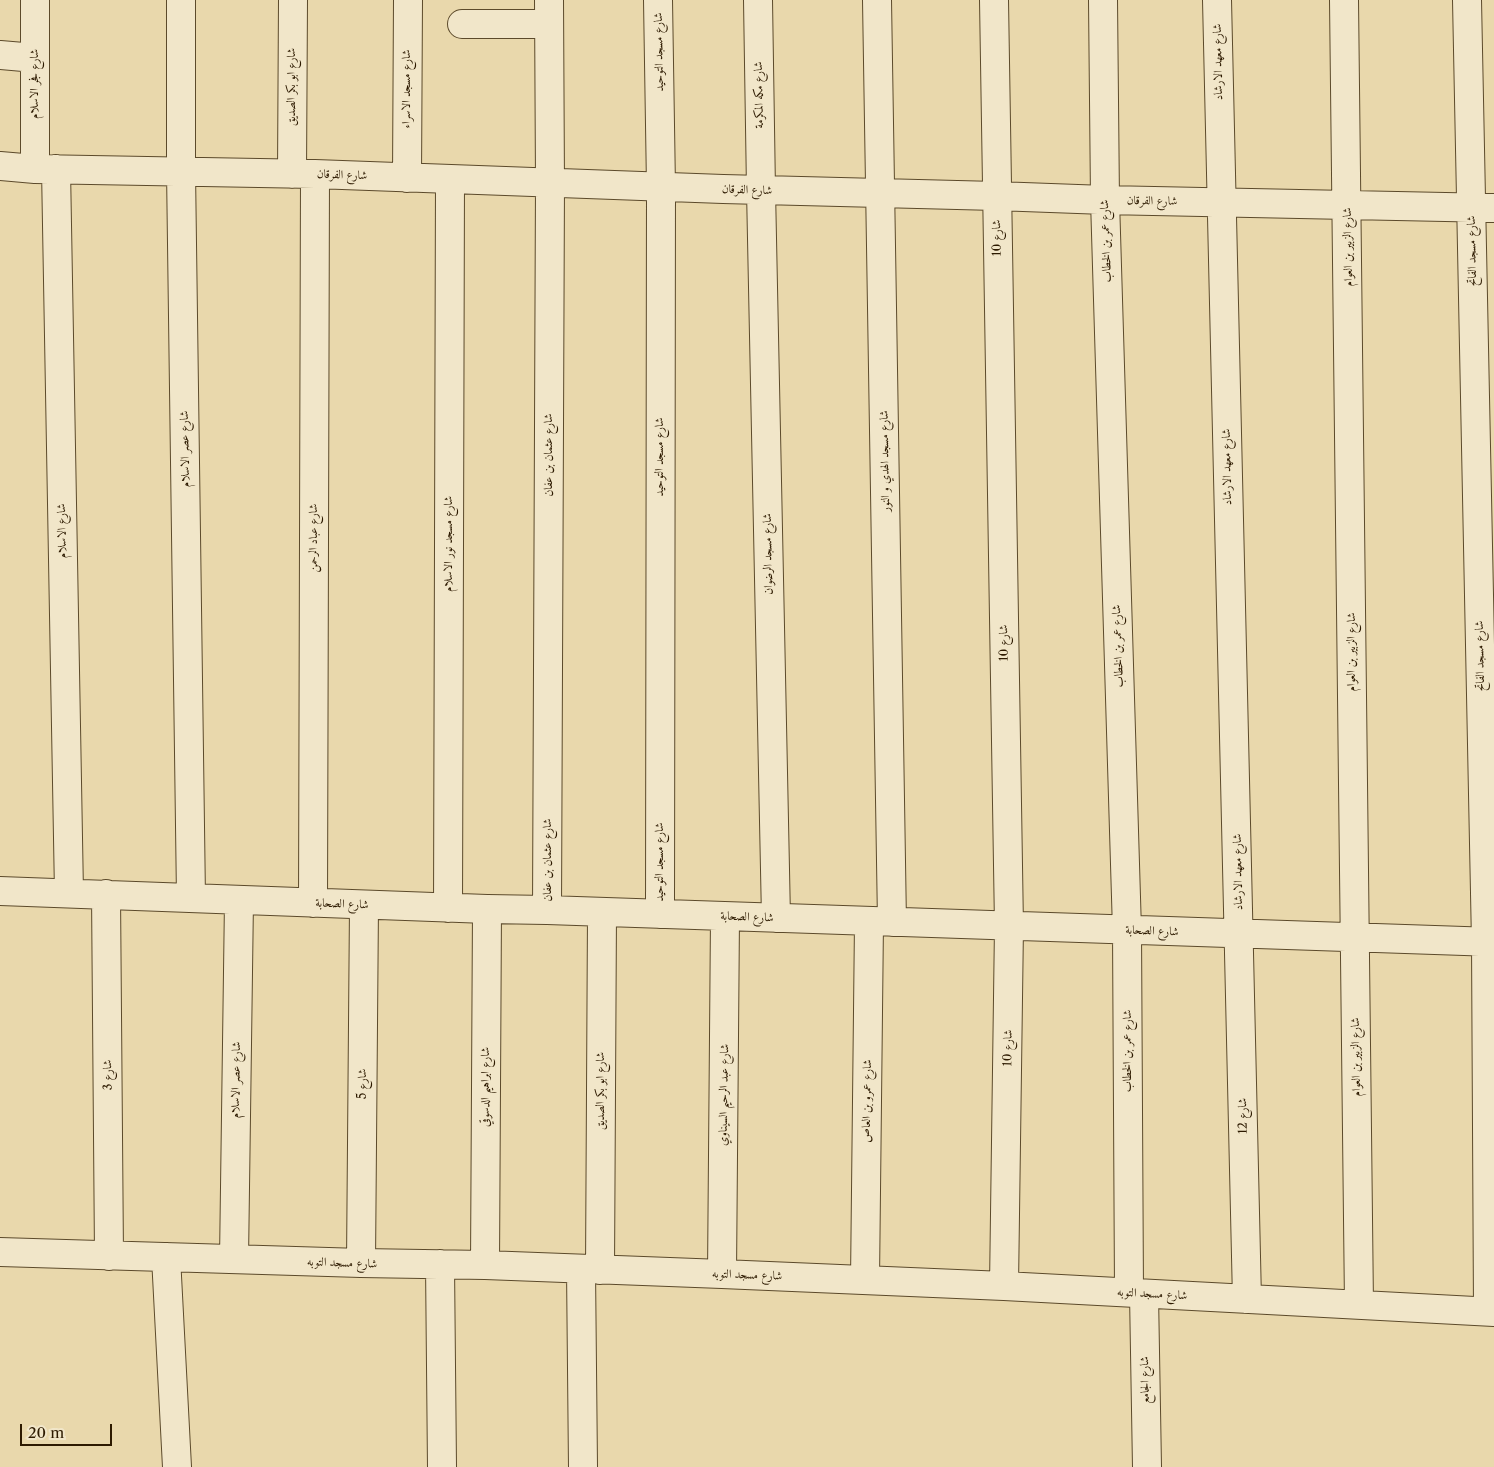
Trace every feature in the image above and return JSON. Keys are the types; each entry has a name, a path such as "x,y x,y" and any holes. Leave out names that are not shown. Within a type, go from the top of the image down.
{"street":[{"name":"شارع فجر الاسلام","path":"35,0 35,58 45,169"},
{"name":"شارع عصر الاسلام","path":"181,0 181,171 191,898"},
{"name":"شارع ابو بكر الصديق","path":"292,0 304,174"},
{"name":"شارع مسجد الاسراء","path":"407,178 408,0"},
{"name":"شارع مسجد التوحيد","path":"658,0 661,187 660,914"},
{"name":"شارع مكه المكرمة","path":"758,0 761,190"},
{"name":"شارع مسجد الهدي و النور","path":"878,0 881,193 880,922"},
{"name":"شارع 10","path":"994,0 1009,926 1004,1286"},
{"name":"شارع عمر بن الخطاب","path":"1103,0 1105,200 1136,1293"},
{"name":"شارع معهد الارشاد","path":"1216,0 1239,934"},
{"name":"شارع الزبير بن العوام","path":"1344,0 1348,204 1359,1304"},
{"name":"شارع مسجد الفاتح","path":"1467,0 1483,208 1490,942 1491,1312"},
{"path":"462,24 549,12"},
{"name":"شارع عثمان بن عفان","path":"548,910 549,12"},
{"path":"0,55 35,58"},
{"name":"شارع الفرقان","path":"0,166 45,169 304,174 1105,200 1483,208"},
{"name":"شارع الاسلام","path":"45,169 69,893"},
{"name":"شارع عباد الرحمن","path":"304,174 313,903"},
{"name":"شارع مسجد نور الاسلام","path":"448,908 450,179"},
{"name":"شارع مسجد الرضوان","path":"761,190 776,918"},
{"name":"شارع الصحابة","path":"0,891 487,910 548,910 1490,942"},
{"name":"شارع 3","path":"106,894 109,1256"},
{"name":"شارع عصر الاسلام","path":"234,1260 239,900"},
{"name":"شارع 5","path":"361,1264 364,905"},
{"name":"شارع ابراهيم الدسوقي","path":"485,1265 487,910"},
{"name":"شارع ابو بكر الصديق","path":"584,1467 602,913"},
{"name":"شارع عبد الرحيم السيناوي","path":"722,1274 725,916"},
{"name":"شارع عمرو بن العاص","path":"865,1280 880,922"},
{"name":"شارع 12","path":"1239,934 1247,1299"},
{"name":"شارع مسجد التوبه","path":"0,1252 361,1264 485,1265 722,1274 1004,1286 1491,1312"},
{"path":"166,1257 177,1467"},
{"path":"440,1264 442,1467"},
{"name":"شارع الجامع","path":"1136,1293 1146,1467"}]}
